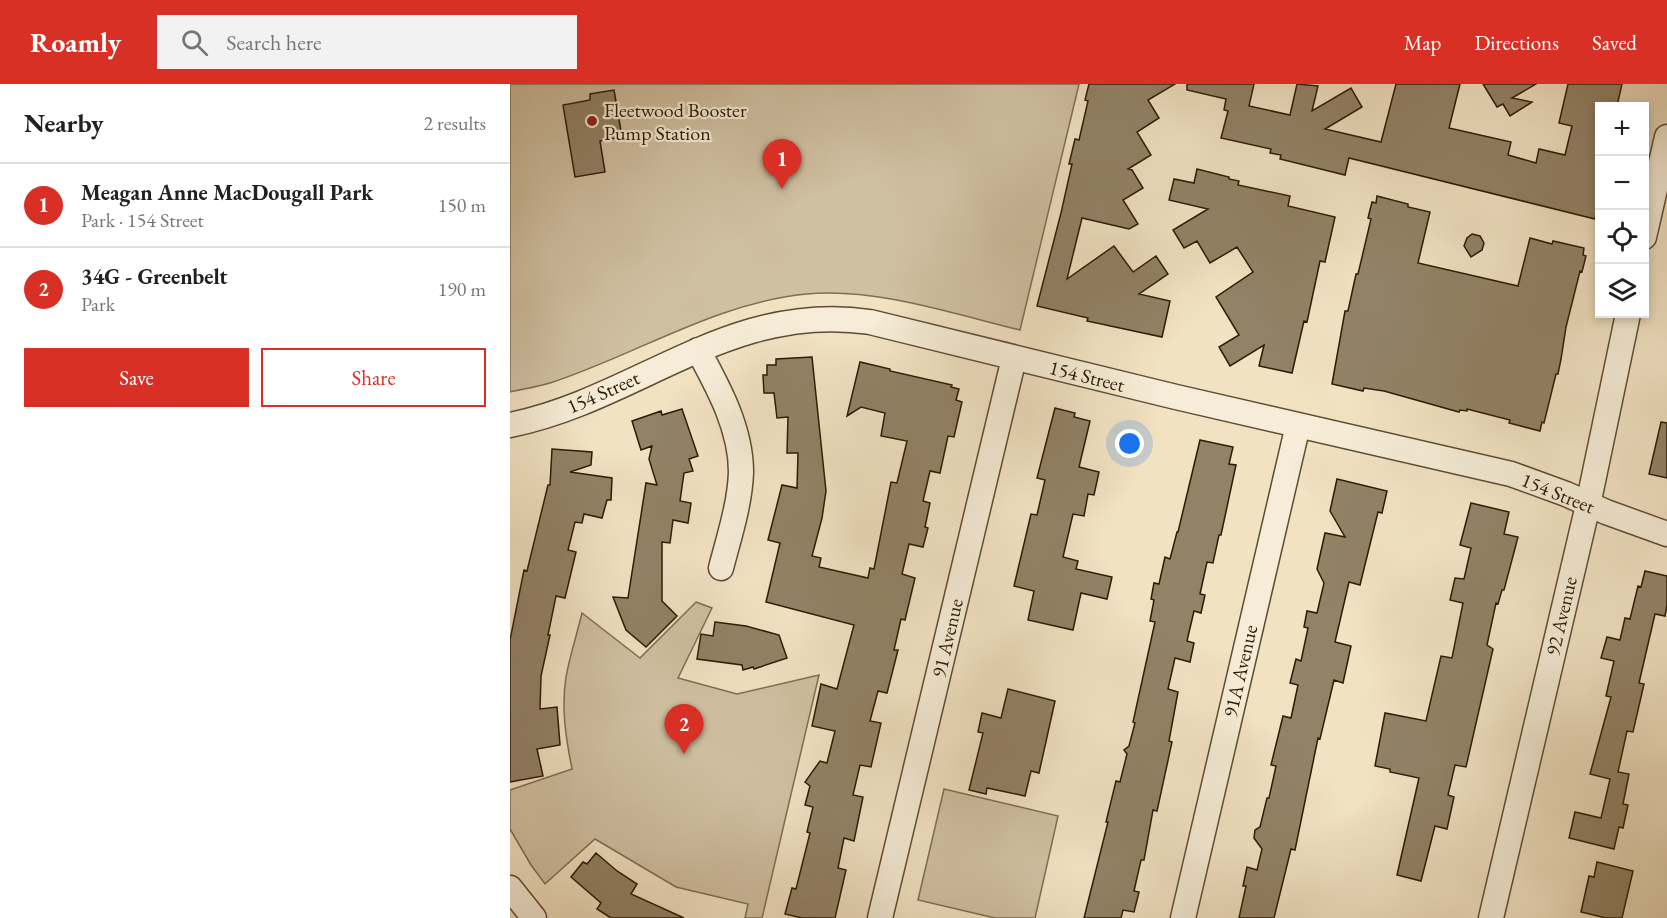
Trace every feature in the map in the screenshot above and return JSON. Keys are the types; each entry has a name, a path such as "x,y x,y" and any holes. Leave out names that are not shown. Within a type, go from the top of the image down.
{"street":[{"path":"1649,215 1667,137"},
{"name":"92 Avenue","path":"1491,918 1588,505 1627,318"},
{"name":"154 Street","path":"510,425 558,412 698,350 767,325 831,319 870,322 1014,358 1511,474 1667,534"},
{"path":"698,350 716,384 735,430 739,449 740,484 721,568"},
{"name":"91 Avenue","path":"880,918 1014,358"},
{"name":"91A Avenue","path":"1183,918 1298,425"},
{"path":"510,888 534,918"}],"shaded area":[{"path":"510,84 1079,84 1020,330 886,298 859,294 806,294 772,299 740,308 676,331 582,372 510,392"},
{"path":"696,602 712,608 678,678 737,694 819,675 762,918 745,918 748,904 676,887 595,839 545,884 510,829 510,790 572,769 564,700 569,661 582,613 640,658"},
{"path":"944,789 1058,816 1035,918 995,918 918,900"}],"building":[{"path":"1089,84 1175,84 1148,100 1159,118 1137,132 1151,155 1128,169 1132,170 1143,188 1123,200 1138,224 1129,229 1082,218 1067,279 1114,246 1133,272 1156,256 1168,274 1139,294 1170,301 1162,337 1087,321 1088,318 1037,306 1061,213 1075,139 1079,140 1088,101 1085,100"},
{"path":"1187,84 1254,84 1249,106 1290,115 1297,84 1318,86 1312,111 1351,88 1362,107 1325,129 1381,142 1396,84 1460,84 1449,128 1511,142 1508,155 1536,163 1539,149 1565,155 1572,126 1559,123 1568,84 1622,84 1618,102 1595,102 1595,219 1349,158 1345,175 1280,159 1281,155 1270,153 1271,149 1221,138 1228,111 1224,110 1226,99 1187,90"},
{"path":"1483,84 1536,84 1512,98 1532,102 1510,116 1503,104 1497,107"},
{"name":"Fleetwood Booster Pump Station","path":"614,90 622,137 600,141 605,172 575,177 563,105 590,100 590,94"},
{"path":"1197,169 1229,177 1229,179 1239,181 1238,185 1290,196 1288,206 1335,217 1325,262 1320,261 1307,322 1304,321 1292,373 1259,366 1264,345 1230,366 1219,347 1239,335 1216,297 1253,272 1237,247 1210,263 1197,241 1184,248 1173,230 1208,209 1169,200 1174,179 1194,183"},
{"path":"1377,196 1430,212 1418,263 1518,286 1530,238 1552,244 1553,241 1584,248 1583,255 1586,256 1566,327 1558,374 1556,374 1540,431 1509,423 1510,420 1467,409 1467,411 1460,410 1459,412 1384,391 1364,388 1363,391 1332,384 1345,311 1348,311 1356,274 1358,274 1371,219 1368,218 1372,202 1376,203"},
{"path":"1472,234 1480,236 1484,243 1482,250 1471,257 1464,246 1467,238"},
{"path":"812,357 826,491 812,556 821,558 819,567 868,578 870,568 874,569 891,482 897,483 907,441 881,436 885,413 861,407 847,416 860,362 952,385 951,387 959,389 956,400 962,402 954,437 948,436 940,473 930,471 923,501 930,503 925,527 928,528 923,547 909,544 902,574 915,578 905,620 901,619 894,650 898,650 887,693 878,691 870,721 881,723 871,767 860,765 853,795 863,797 854,841 844,838 838,868 846,870 835,918 802,918 785,914 792,888 796,889 810,833 807,832 813,807 805,805 810,786 805,782 820,761 827,763 835,731 812,726 821,684 837,689 854,625 766,602 780,543 768,540 782,485 797,488 798,453 787,453 788,417 777,418 774,393 764,393 763,375 767,375 767,365 776,365 776,359"},
{"path":"1055,408 1075,413 1074,417 1090,421 1079,467 1099,472 1094,495 1088,494 1084,516 1073,514 1063,557 1078,561 1076,569 1112,577 1107,599 1081,593 1073,630 1028,620 1034,591 1014,586 1031,514 1037,515 1045,480 1037,478"},
{"path":"682,409 698,456 689,459 693,471 684,473 680,501 691,503 688,523 673,520 670,543 662,542 662,601 677,616 646,647 626,630 613,597 628,598 646,483 657,485 649,459 652,446 641,450 632,421 661,411 662,415"},
{"path":"1661,422 1667,423 1667,478 1649,474"},
{"path":"1200,440 1233,447 1229,464 1236,465 1213,563 1207,562 1200,594 1205,595 1201,613 1194,611 1187,641 1194,643 1190,662 1175,658 1168,689 1178,692 1169,741 1172,742 1157,811 1153,810 1144,860 1141,860 1134,891 1139,892 1134,912 1123,910 1121,918 1084,918 1116,781 1120,782 1127,754 1124,750 1129,746 1135,723 1133,722 1155,622 1150,621 1154,583 1159,584 1165,557 1170,559"},
{"path":"552,449 592,452 591,465 570,472 612,478 611,500 607,500 602,518 584,514 582,523 575,522 568,550 576,552 565,598 556,596 541,676 540,709 557,707 560,745 537,749 543,776 510,782 510,640 524,570 527,571 548,485 550,485"},
{"path":"1337,479 1387,491 1382,513 1378,512 1360,585 1349,582 1335,642 1351,646 1343,683 1334,680 1320,739 1318,738 1295,850 1291,849 1274,918 1239,918 1246,886 1243,886 1247,867 1257,870 1262,849 1254,838 1255,830 1260,827 1267,798 1269,798 1276,766 1271,765 1283,716 1291,718 1298,685 1290,683 1296,659 1301,661 1308,628 1304,627 1307,611 1317,613 1324,583 1317,569 1325,533 1345,537 1330,511"},
{"path":"1471,503 1509,512 1504,534 1518,537 1504,590 1502,590 1498,604 1496,603 1487,645 1493,649 1466,767 1455,765 1448,795 1454,797 1447,829 1435,826 1421,881 1397,875 1419,778 1390,772 1390,769 1375,766 1385,713 1426,721 1441,656 1452,658 1463,603 1450,600 1455,578 1464,579 1471,548 1460,545"},
{"path":"1645,571 1667,576 1667,605 1665,616 1655,614 1639,683 1644,684 1633,732 1627,731 1618,772 1629,774 1623,804 1628,805 1623,828 1619,827 1614,849 1569,838 1575,812 1601,818 1610,779 1590,774 1611,697 1606,696 1614,661 1601,658 1607,637 1620,640 1625,618 1630,619 1638,586 1641,587"},
{"path":"715,622 746,626 779,635 787,658 754,669 753,667 743,670 742,665 697,659 701,634 713,636"},
{"path":"1008,689 1055,701 1039,773 1031,771 1025,796 987,788 986,794 969,790 983,733 978,732 982,713 1001,718"},
{"path":"596,853 637,884 631,894 684,918 611,918 597,909 601,903 571,877 583,862 587,864"},
{"path":"1597,862 1633,871 1622,918 1606,918 1581,912 1589,876 1594,877"}],"place":[{"name":"Fleetwood Booster Pump Station","path":"592,121"},
{"name":"Meagan Anne MacDougall Park","path":"782,189"},
{"name":"34G - Greenbelt","path":"684,754"}]}
